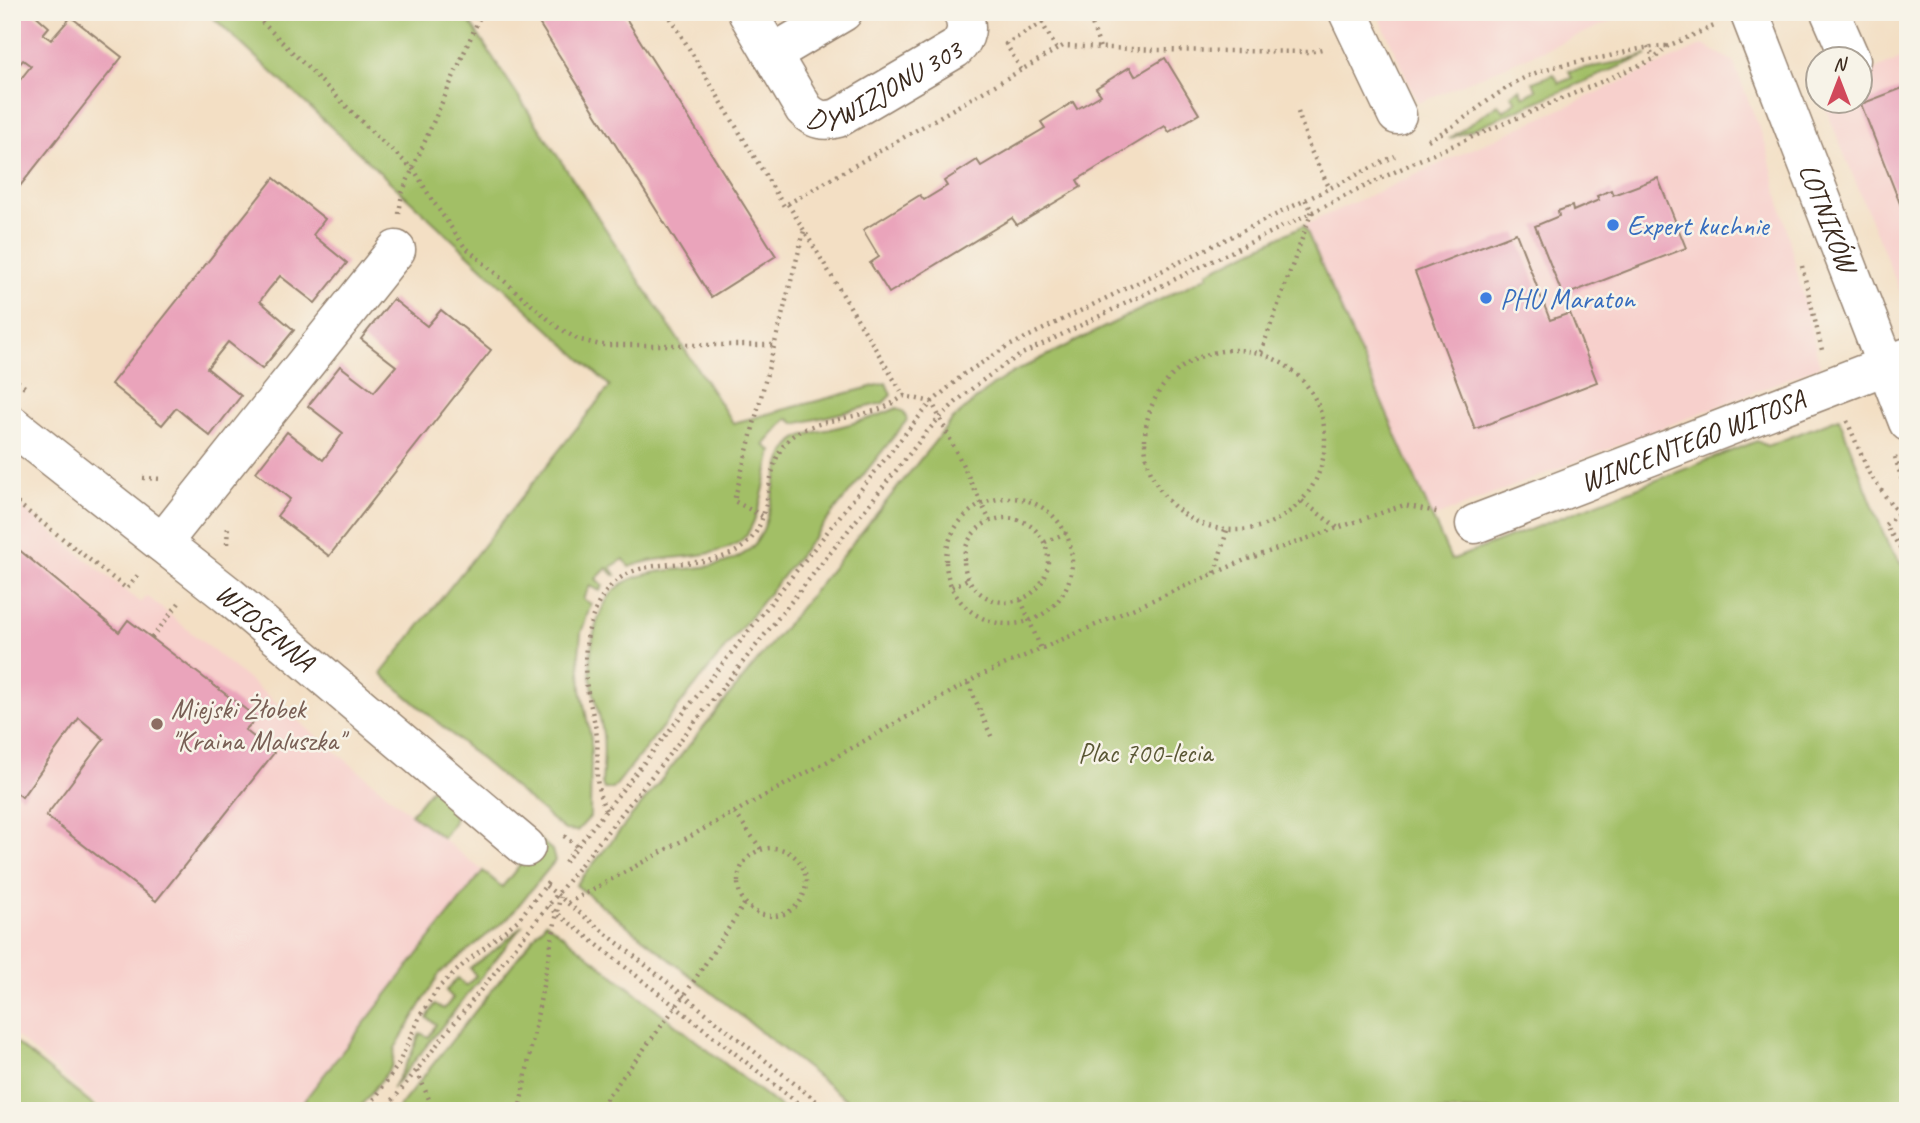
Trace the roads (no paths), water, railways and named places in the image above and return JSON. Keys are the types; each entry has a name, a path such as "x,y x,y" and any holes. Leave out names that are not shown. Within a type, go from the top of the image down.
{"street":[{"name":"DYWIZJONU 303","path":"747,12 804,109 810,116 828,121 838,118 955,49 966,34 967,25 962,12"},
{"path":"772,54 843,12"},
{"path":"1830,12 1845,46"},
{"name":"LOTNIKÓW","path":"1732,19 1897,361 1908,422"},
{"path":"1354,25 1397,115"},
{"path":"153,556 396,250"},
{"name":"WINCENTEGO WITOSA","path":"1475,524 1897,361"},
{"name":"WIOSENNA","path":"12,425 153,556 228,595 526,847"}],"place":[{"name":"Expert kuchnie","path":"1613,225"},
{"name":"PHU Maraton","path":"1486,298"},
{"name":"Miejski Żłobek \"Kraina Maluszka\"","path":"157,724"}],"park label":[{"name":"Plac 700-lecia","path":"1145,752"}]}
